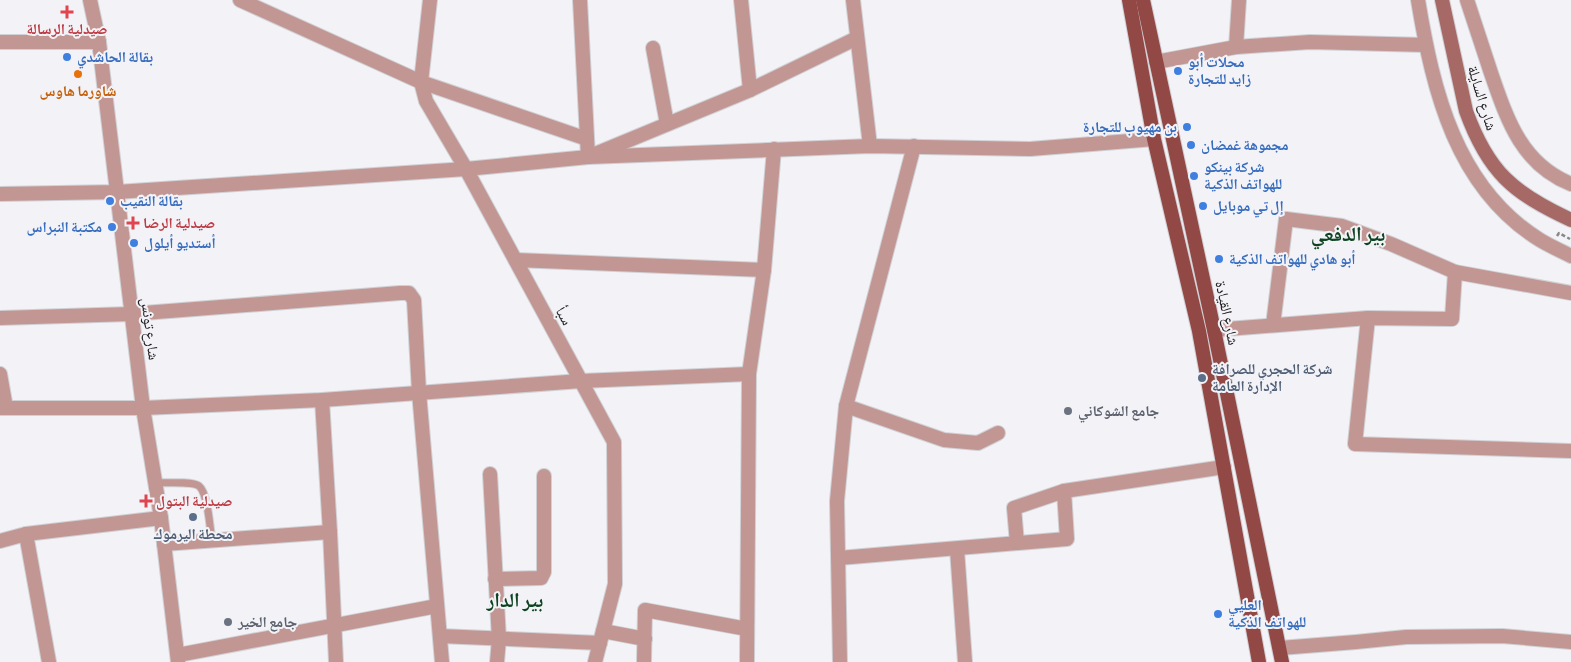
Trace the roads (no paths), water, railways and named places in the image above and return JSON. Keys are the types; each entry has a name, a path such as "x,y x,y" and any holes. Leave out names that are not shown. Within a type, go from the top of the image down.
{"main road":[{"name":"شارع القيادة","path":"1129,0 1154,139 1199,331 1258,662"},
{"name":"شارع القيادة","path":"1143,0 1214,330 1282,662"},
{"name":"شارع السايلة","path":"1442,0 1466,111 1471,126 1485,153 1503,177 1518,191 1571,220"}],"street":[{"name":"شارع تونس","path":"90,0 98,42 143,408 161,518 178,659"},
{"name":"سبأ","path":"430,0 421,82 426,101 466,169 614,442 615,584 595,662"},
{"path":"580,0 588,157"},
{"path":"741,0 750,90"},
{"path":"853,0 870,146"},
{"path":"1236,47 1239,0"},
{"path":"1418,0 1426,45 1442,105 1458,147 1481,185 1510,217 1540,240 1571,256"},
{"path":"1467,0 1504,109 1518,138 1534,160 1548,172 1571,184"},
{"path":"243,1 421,82 587,139"},
{"path":"588,157 750,90 857,38"},
{"path":"0,42 98,42"},
{"path":"1156,62 1236,47 1310,42 1426,45"},
{"path":"653,48 667,124"},
{"path":"0,194 116,192 466,169 588,157 870,146 1030,149 1154,139"},
{"path":"840,662 837,501 846,406 914,146"},
{"path":"747,662 749,374 764,270 774,150"},
{"path":"1273,325 1286,219 1342,226 1391,244 1455,272 1571,293"},
{"path":"516,260 764,270"},
{"path":"1214,330 1368,318 1452,319 1455,272"},
{"path":"0,318 131,314 400,292 409,293 414,300 419,392 442,662"},
{"path":"1368,318 1354,444 1571,451"},
{"path":"0,374 3,408 143,408 322,400 581,381 749,374"},
{"path":"322,400 336,662"},
{"path":"846,406 944,440 978,443 998,433"},
{"path":"1017,543 1014,508 1064,492 1224,467"},
{"path":"490,474 498,639 497,662"},
{"path":"495,579 541,578 544,572 544,476"},
{"path":"839,558 1067,539 1064,492"},
{"path":"0,541 26,534 161,518"},
{"path":"164,544 330,532"},
{"path":"26,534 49,662"},
{"path":"957,549 965,662"},
{"path":"178,659 334,625 437,606"},
{"path":"644,662 645,610 746,629"},
{"path":"440,636 498,639 601,637 644,639"},
{"path":"1280,648 1406,637 1502,636 1571,642"}],"lane":[{"path":"155,483 199,485 205,498 212,540"}],"place":[{"name":"صيدلية الرسالة","path":"67,12"},
{"name":"بقالة الحاشدي","path":"67,57"},
{"name":"محلات أبو زايد للتجارة","path":"1178,71"},
{"name":"شاورما هاوس","path":"78,74"},
{"name":"بن مهيوب للتجارة","path":"1187,127"},
{"name":"مجموهة غمضان","path":"1191,145"},
{"name":"شركة بينكو للهواتف الذكية","path":"1194,176"},
{"name":"بقالة النقيب","path":"110,201"},
{"name":"إل تي موبايل","path":"1203,206"},
{"name":"صيدلية الرضا","path":"133,223"},
{"name":"مكتبة النبراس","path":"112,227"},
{"name":"أستديو أيلول","path":"134,243"},
{"name":"أبو هادي للهواتف الذكية","path":"1219,259"},
{"name":"شركة الحجري للصرافة الإدارة العامة","path":"1202,378"},
{"name":"جامع الشوكاني","path":"1068,411"},
{"name":"صيدلية البتول","path":"146,501"},
{"name":"محطة اليرموك","path":"193,517"},
{"name":"العليي للهواتف الذكية","path":"1218,614"},
{"name":"جامع الخير","path":"228,622"}],"district":[{"name":"بير الدفعي","path":"1348,234"},
{"name":"بير الدار","path":"515,600"}]}
